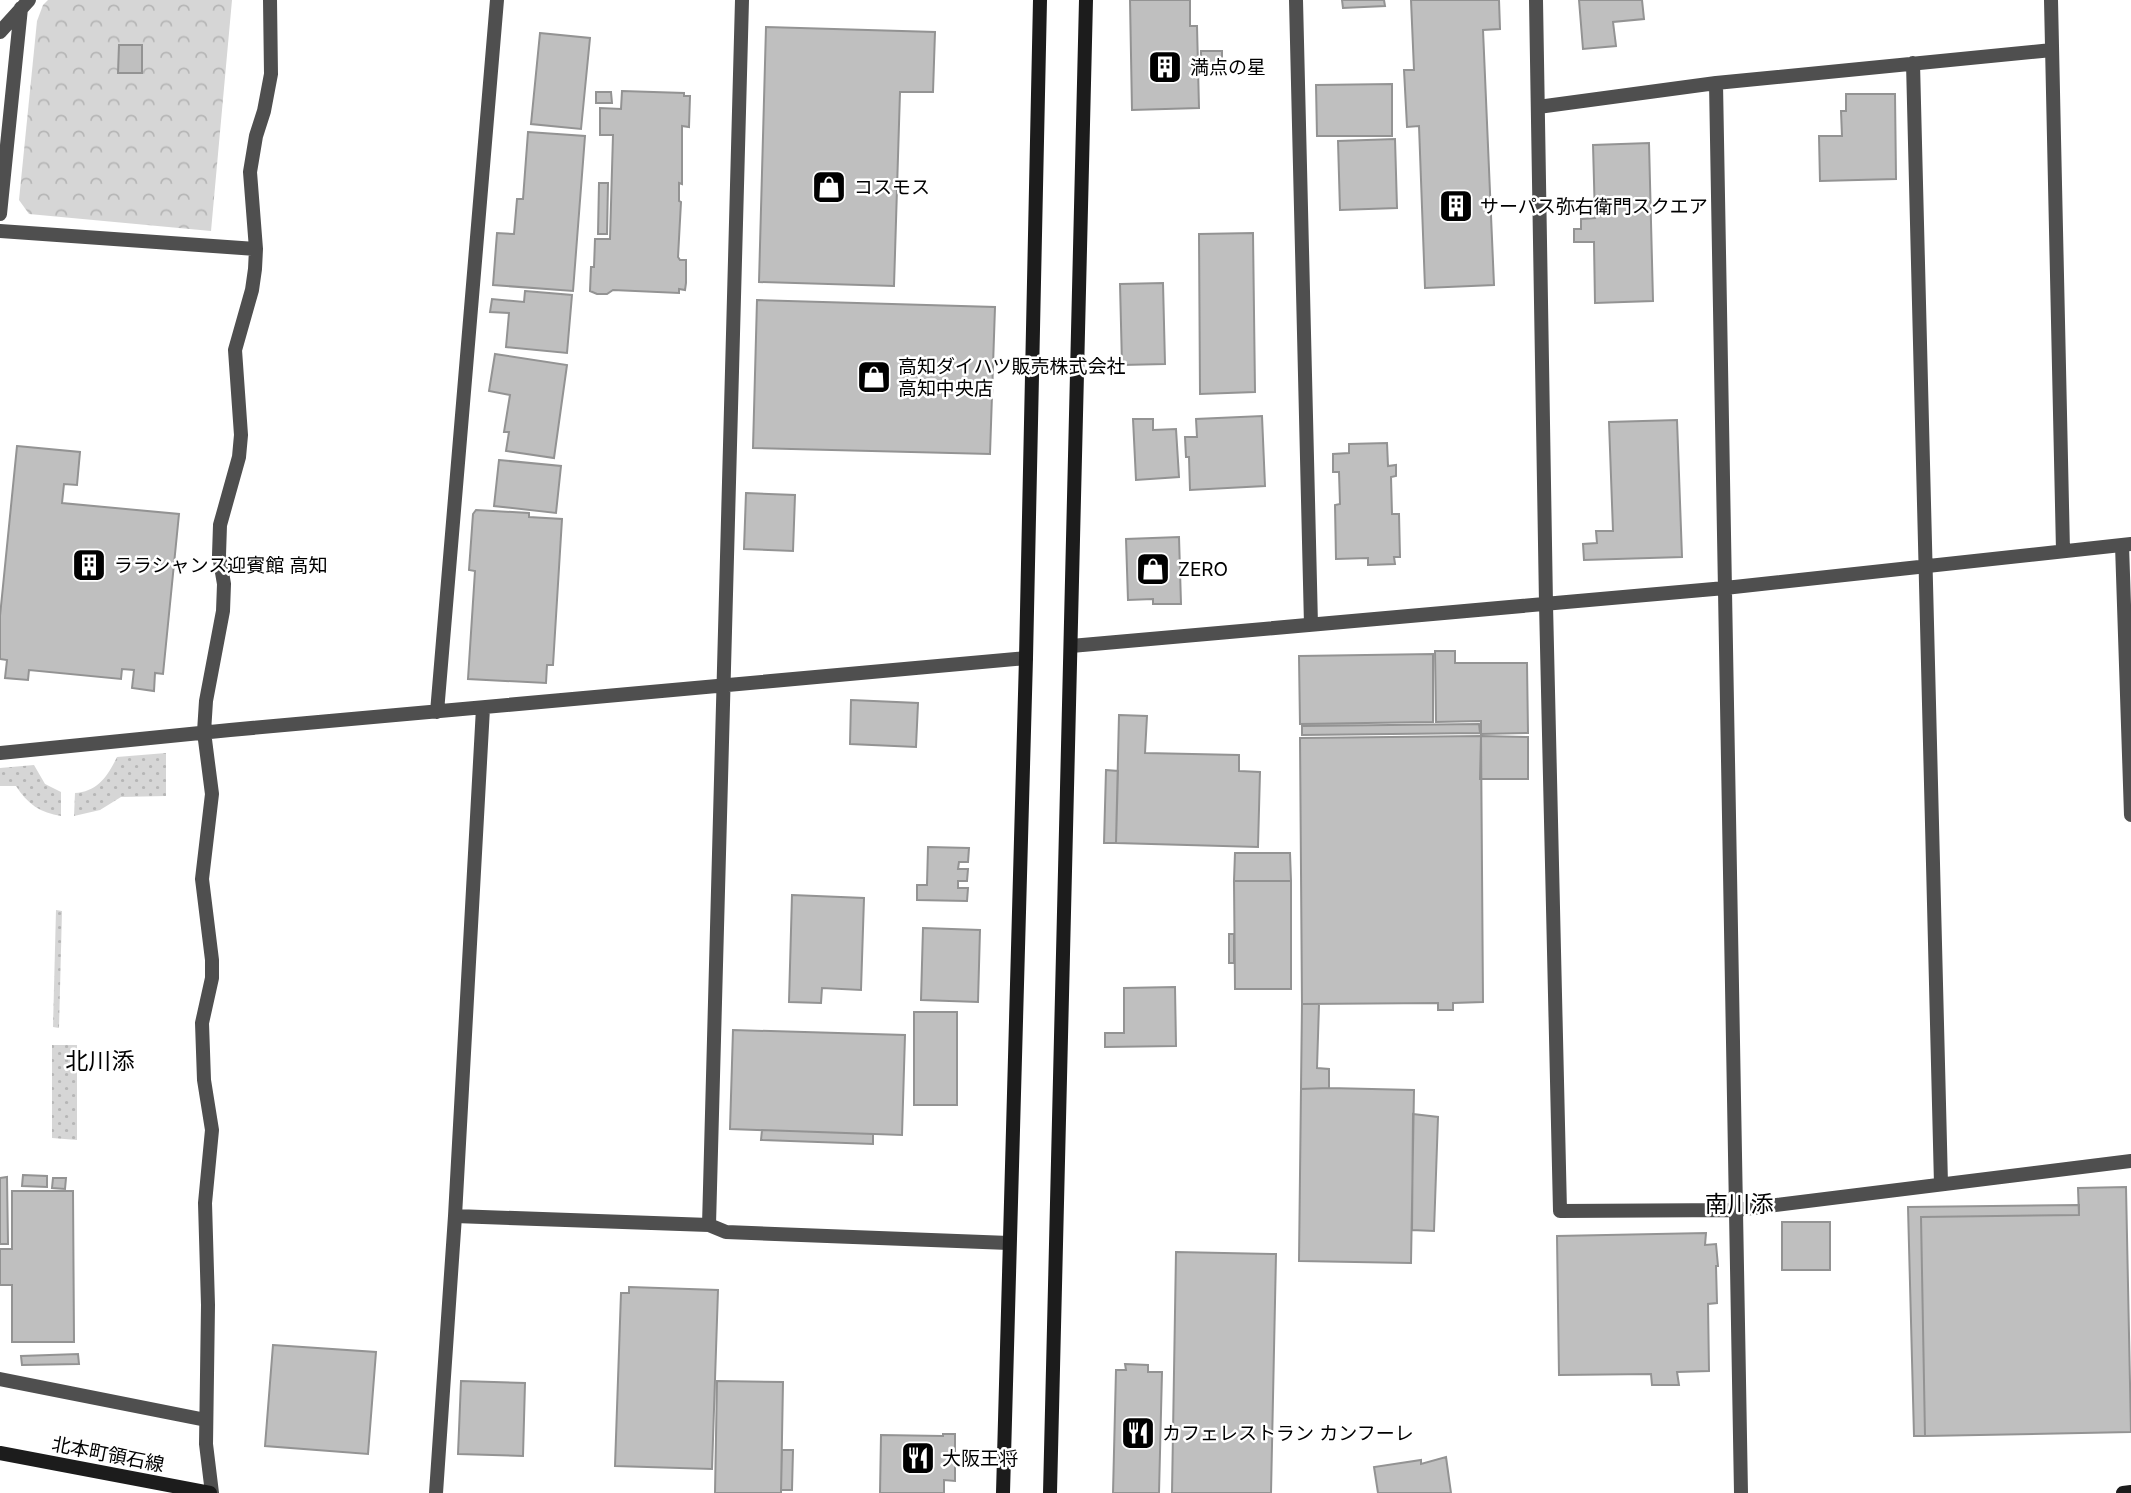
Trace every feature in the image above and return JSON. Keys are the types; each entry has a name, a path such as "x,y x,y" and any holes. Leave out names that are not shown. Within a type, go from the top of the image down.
{"street":[{"path":"211,1493 206,1420 208,1305 205,1203 212,1130 204,1080 202,1023 212,978 212,960 202,879 212,794 204,732 206,701 223,611 220,526 239,457 241,435 235,349 252,290 256,249 250,172 271,74 270,0"},
{"path":"437,712 497,0"},
{"path":"709,1225 742,0"},
{"path":"1003,1493 1026,658 1040,0"},
{"path":"1051,1493 1086,0"},
{"path":"1296,0 1311,625"},
{"path":"1536,0 1560,1211 1736,1210 2131,1161"},
{"path":"2051,0 2063,551"},
{"path":"0,32 25,4"},
{"path":"0,214 25,4"},
{"path":"1538,107 1716,83 2052,50"},
{"path":"1913,63 1941,1184"},
{"path":"1716,83 1741,1493"},
{"path":"0,231 256,249"},
{"path":"1071,646 1724,587 2127,544 2131,815"},
{"path":"0,753 204,732 1026,658"},
{"path":"436,1493 455,1216 483,708"},
{"path":"455,1216 709,1225 726,1232 1009,1243"},
{"path":"0,1379 206,1420"},
{"name":"北本町領石線","path":"0,1453 211,1493"},
{"path":"2123,1493 2131,1492"}],"green space":[{"path":"48,0 232,0 211,231 29,214 19,200 37,21 43,5"},
{"path":"166,753 166,796 121,797 100,810 74,816 75,793 90,790 101,782 117,757"},
{"path":"34,765 45,784 61,792 61,816 35,807 16,786 0,786 0,768"},
{"path":"56,910 62,911 59,1028 53,1027"},
{"path":"52,1045 77,1045 77,1140 52,1138"}],"building":[{"name":"満点の星","path":"1130,0 1190,0 1190,26 1197,26 1199,108 1132,110"},
{"path":"1342,0 1384,0 1385,6 1343,8"},
{"name":"サーパス弥右衛門スクエア","path":"1411,0 1499,0 1500,29 1483,30 1494,285 1425,288 1419,126 1407,127 1404,70 1414,70"},
{"path":"1579,0 1642,0 1644,19 1613,22 1616,46 1583,49"},
{"name":"コスモス","path":"766,27 935,32 933,92 900,92 894,286 759,282"},
{"path":"540,33 590,38 581,129 531,124"},
{"path":"119,45 142,45 142,73 118,73"},
{"path":"1201,51 1222,51 1222,67 1201,67"},
{"path":"1392,84 1392,136 1317,136 1316,85"},
{"path":"622,91 684,93 684,96 690,96 689,127 682,126 682,184 679,183 681,202 678,257 680,260 686,260 686,283 685,290 679,289 679,293 613,290 607,294 597,294 590,291 595,239 610,239 613,135 600,135 600,108 621,109"},
{"path":"596,92 611,92 612,103 596,103"},
{"path":"1846,94 1895,94 1896,179 1820,181 1819,136 1842,136 1841,111 1846,111"},
{"path":"528,132 585,136 573,291 493,285 497,233 514,234 517,199 523,199"},
{"path":"1395,139 1397,208 1340,210 1338,141"},
{"path":"1649,143 1653,301 1595,303 1594,242 1574,242 1574,229 1581,229 1581,219 1595,218 1593,145"},
{"path":"599,183 608,183 607,234 598,234"},
{"path":"1253,233 1255,392 1200,394 1199,234"},
{"path":"1163,283 1165,364 1122,365 1120,284"},
{"path":"525,291 572,295 567,353 506,347 509,313 490,312 492,299 524,302"},
{"name":"高知ダイハツ販売株式会社 高知中央店","path":"757,300 995,307 990,454 753,448"},
{"path":"495,354 567,365 554,458 506,451 509,432 504,432 510,395 489,391"},
{"path":"1262,416 1265,486 1190,490 1189,457 1186,457 1185,437 1197,437 1196,419"},
{"path":"1133,419 1153,419 1153,430 1176,429 1179,477 1136,480"},
{"path":"1677,420 1682,557 1584,560 1583,544 1597,543 1596,531 1613,531 1609,422"},
{"path":"1387,443 1388,466 1396,465 1396,476 1391,477 1392,514 1399,514 1400,557 1394,557 1395,564 1368,565 1368,558 1336,559 1335,505 1340,504 1339,472 1333,472 1333,454 1349,453 1349,444"},
{"name":"ララシャンス迎賓館 高知","path":"17,446 80,452 77,485 64,484 62,503 179,514 163,674 155,673 154,691 132,688 134,670 122,669 121,679 29,670 28,680 5,678 7,660 0,659 0,616"},
{"path":"499,460 561,466 556,513 494,506"},
{"path":"746,493 795,495 793,551 744,549"},
{"path":"476,510 529,513 529,517 562,519 553,665 547,665 546,683 468,679 475,571 469,570 473,514"},
{"name":"ZERO","path":"1179,537 1181,604 1153,604 1153,599 1128,600 1126,539"},
{"path":"1435,651 1455,651 1455,663 1527,663 1528,733 1481,734 1481,721 1436,722"},
{"path":"1433,654 1433,722 1300,724 1299,656"},
{"path":"851,700 918,703 916,747 850,744"},
{"path":"1119,715 1147,716 1145,753 1239,755 1239,771 1260,772 1258,847 1116,843"},
{"path":"1479,724 1480,733 1302,735 1302,726"},
{"path":"1481,736 1483,1002 1453,1003 1453,1010 1438,1010 1438,1003 1302,1004 1300,738"},
{"path":"1481,736 1528,737 1528,779 1480,779"},
{"path":"1106,770 1118,771 1116,843 1104,843"},
{"path":"928,847 969,848 968,862 959,862 958,869 968,869 967,881 958,881 958,888 968,888 967,901 917,900 917,885 927,885"},
{"path":"1235,853 1290,853 1291,881 1234,881"},
{"path":"1234,881 1291,881 1291,989 1235,989"},
{"path":"792,895 864,898 861,990 822,988 821,1003 789,1002"},
{"path":"923,928 980,930 978,1002 921,1000"},
{"path":"1229,934 1234,934 1234,963 1229,963"},
{"path":"1175,987 1176,1046 1105,1047 1105,1033 1124,1033 1124,988"},
{"path":"1302,1004 1319,1004 1317,1068 1329,1069 1329,1088 1301,1089"},
{"path":"914,1012 957,1012 957,1105 914,1105"},
{"path":"733,1030 905,1035 902,1135 730,1129"},
{"path":"1301,1089 1414,1090 1411,1263 1299,1261"},
{"path":"1413,1114 1438,1117 1434,1231 1412,1230"},
{"path":"762,1130 873,1134 873,1144 761,1140"},
{"path":"23,1175 47,1176 47,1187 22,1186"},
{"path":"7,1177 8,1244 0,1244 0,1178"},
{"path":"53,1178 66,1178 65,1189 52,1188"},
{"path":"2126,1187 2131,1432 1925,1436 1921,1217 2079,1215 2078,1188"},
{"path":"12,1191 73,1191 74,1342 12,1342 12,1285 0,1285 0,1249 12,1249"},
{"path":"2079,1205 2079,1215 1921,1217 1925,1436 1914,1436 1908,1207"},
{"path":"1782,1222 1830,1222 1830,1270 1782,1270"},
{"path":"1706,1233 1705,1245 1716,1244 1718,1266 1717,1303 1708,1304 1709,1371 1677,1372 1679,1385 1652,1385 1651,1374 1559,1375 1557,1236"},
{"path":"1176,1252 1276,1254 1271,1493 1172,1493"},
{"path":"629,1287 718,1290 712,1469 615,1466 621,1293 629,1293"},
{"path":"273,1345 376,1352 368,1454 265,1446"},
{"path":"78,1354 79,1364 22,1365 21,1356"},
{"name":"カフェレストラン カンフーレ","path":"1125,1364 1148,1365 1148,1372 1162,1372 1159,1493 1113,1493 1116,1370 1126,1370"},
{"path":"461,1381 525,1383 523,1456 458,1454"},
{"path":"717,1381 783,1382 781,1493 715,1493"},
{"name":"大阪王将","path":"955,1434 955,1481 944,1480 944,1493 880,1493 881,1435"},
{"path":"782,1450 793,1450 792,1490 781,1490"},
{"path":"1446,1457 1451,1493 1378,1493 1374,1467 1421,1460 1421,1464"}],"place":[{"name":"満点の星","path":"1165,67"},
{"name":"コスモス","path":"829,187"},
{"name":"サーパス弥右衛門スクエア","path":"1456,206"},
{"name":"高知ダイハツ販売株式会社 高知中央店","path":"874,377"},
{"name":"ララシャンス迎賓館 高知","path":"89,565"},
{"name":"ZERO","path":"1153,569"},
{"name":"カフェレストラン カンフーレ","path":"1138,1433"},
{"name":"大阪王将","path":"918,1458"}],"district":[{"name":"北川添","path":"100,1061"},
{"name":"南川添","path":"1739,1204"}]}
